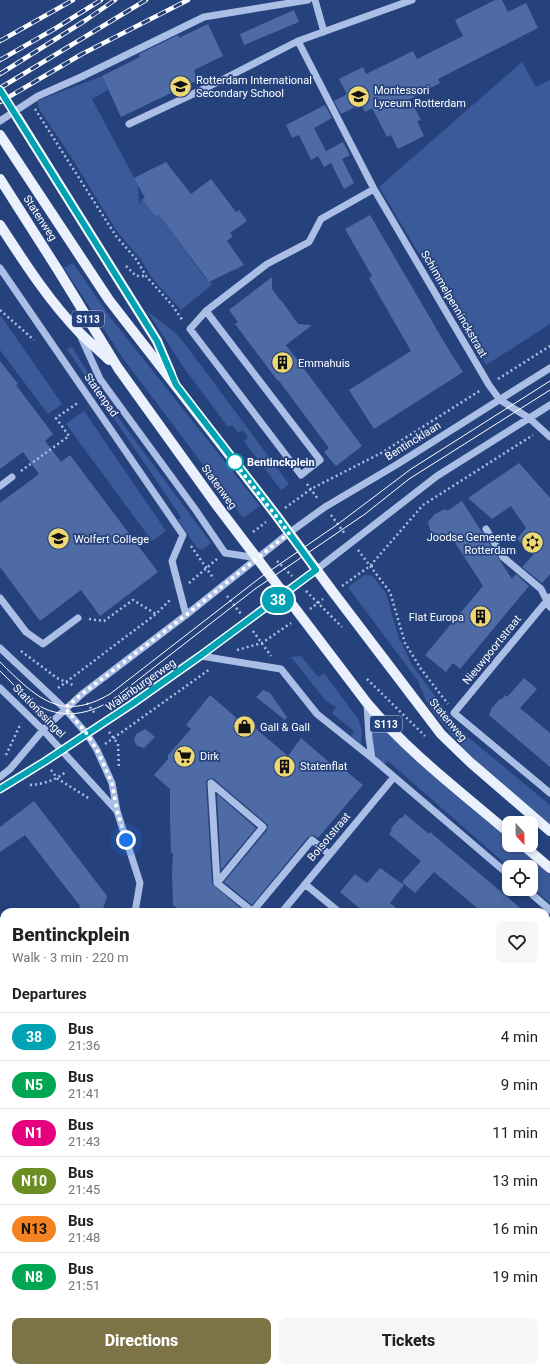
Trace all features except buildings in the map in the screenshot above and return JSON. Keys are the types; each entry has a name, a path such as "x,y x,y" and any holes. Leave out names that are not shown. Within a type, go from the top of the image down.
{"main road":[{"name":"S113","path":"18,117 157,341 176,385"},
{"name":"Statenweg","path":"0,135 109,300 289,533"},
{"name":"Statenweg","path":"0,179 118,368 218,506 258,558"},
{"name":"S113","path":"0,225 29,270 80,333 118,368"},
{"name":"S113","path":"289,533 316,570"},
{"name":"S113","path":"258,558 380,719 421,758 502,827"},
{"name":"Statenweg","path":"316,570 441,734 471,763 550,831"},
{"path":"531,852 550,868"}],"street":[{"path":"0,121 38,96 81,78 204,17 308,0"},
{"path":"315,0 324,32"},
{"path":"129,124 210,86 298,41 412,0"},
{"name":"Schimmelpenninckstraat","path":"298,41 374,189 489,385 500,400 529,418 550,437"},
{"path":"206,311 320,460 301,475 190,329 206,311 267,264 309,242 321,219 374,189"},
{"name":"Statenpad","path":"0,268 183,535"},
{"path":"80,333 100,379 195,509 225,553 258,558"},
{"name":"Bentincklaan","path":"289,533 325,507 396,465 550,368"},
{"path":"285,594 437,476 550,404"},
{"path":"0,486 12,477"},
{"name":"Nieuwpoortstraat","path":"454,713 549,601 541,589 503,556 486,529"},
{"path":"0,777 10,769 42,730 65,708 186,615 289,533"},
{"path":"183,535 172,561 186,615"},
{"name":"Walenburgerweg","path":"0,789 103,724 285,594"},
{"path":"0,598 26,632 43,644 78,618"},
{"name":"Stationssingel","path":"0,648 65,708 87,734 97,750 112,783 117,811 140,884 136,908"},
{"path":"200,656 221,661 281,669 317,714 372,758 502,869"},
{"name":"Stationssingel","path":"0,688 62,751 117,811"},
{"path":"368,703 369,738 372,758"},
{"name":"Statenweg","path":"454,713 550,793"},
{"name":"Boisotstraat","path":"285,908 394,777"},
{"path":"217,883 264,827 211,783 217,883 248,908"},
{"path":"256,908 312,840 329,854"},
{"path":"305,884 334,908"},
{"path":"534,896 548,908"}],"path":[{"path":"35,109 116,236 136,260 146,276 172,305 190,329"},
{"name":"Bentincklaan","path":"311,489 383,452 550,346"},
{"path":"12,477 69,436 56,418 88,396"},
{"path":"97,750 239,649 262,643 301,616 370,566 424,507 542,430"},
{"path":"243,539 311,489 370,566"},
{"path":"183,535 206,567 225,553"},
{"path":"370,566 376,566"},
{"name":"Statenweg","path":"370,566 390,592 405,643 421,669 454,713"},
{"path":"66,681 156,614 133,600 104,622 78,618"},
{"path":"19,649 57,678 74,684 114,739"},
{"path":"435,687 437,682"},
{"path":"17,731 29,745"},
{"path":"44,762 58,779 96,802"},
{"path":"26,785 40,785 58,779 75,765"}],"shaded area":[{"path":"522,62 536,87 550,80 550,324 486,365 379,187"},
{"path":"102,76 108,90 92,99 138,185 139,205 142,199 155,216 159,215 205,278 213,284 181,310 152,278 142,261 116,230 70,155 39,109 37,101"},
{"path":"73,263 110,317 260,506 243,518 122,357 64,268"},
{"path":"147,311 182,340 289,484 281,490 244,441 248,438 243,430 238,433 232,425 228,427 184,368"},
{"path":"1,316 62,404 48,414 0,350"},
{"path":"72,347 101,394 211,543 203,549 198,549 178,520 181,517 67,349"},
{"path":"84,411 166,531 152,541 66,424"},
{"path":"365,575 370,575 373,577 386,593 398,636 412,665 457,725 468,737 550,805 550,825 490,775 456,740 434,713 426,701 418,681 348,587"},
{"path":"301,656 318,677 324,673 358,719 362,730 361,744 351,736 354,731 332,713 336,707 326,701 291,657"},
{"path":"375,720 410,754 502,832 502,852 526,852 536,860 502,861 388,761 383,765 376,755 373,745 372,722"},
{"path":"538,862 550,872 550,903 538,892"}],"tunnel":[{"path":"0,90 17,117"}],"tram line":[{"path":"0,662 25,686 37,695 50,702 63,706 77,706 92,702 110,694 261,577 338,524 411,469 550,381"},
{"path":"0,671 25,696 39,706 49,710 70,714 81,713 102,706 112,700 255,589 365,514 409,479 550,390"}],"railway":[{"path":"0,41 73,0"},
{"path":"0,60 101,0"},
{"path":"0,74 115,0"},
{"path":"0,88 146,0"},
{"path":"0,102 82,54 188,0"}],"bus line":[{"name":"38","path":"0,90 157,341 176,385 276,515 316,570 233,632 132,704 0,789"}],"place":[{"name":"Rotterdam International Secondary School","path":"181,86"},
{"name":"Montessori Lyceum Rotterdam","path":"358,96"},
{"name":"Emmahuis","path":"282,363"},
{"name":"Bentinckplein","path":"235,462"},
{"name":"Wolfert College","path":"59,539"},
{"name":"Joodse Gemeente Rotterdam","path":"532,543"},
{"name":"Flat Europa","path":"480,617"},
{"name":"Gall & Gall","path":"245,727"},
{"name":"Dirk","path":"185,756"},
{"name":"Statenflat","path":"284,766"}],"route":[{"path":"126,840 117,811 112,783 97,750 87,734 65,708 186,615 289,533 232,459 235,462"}]}
